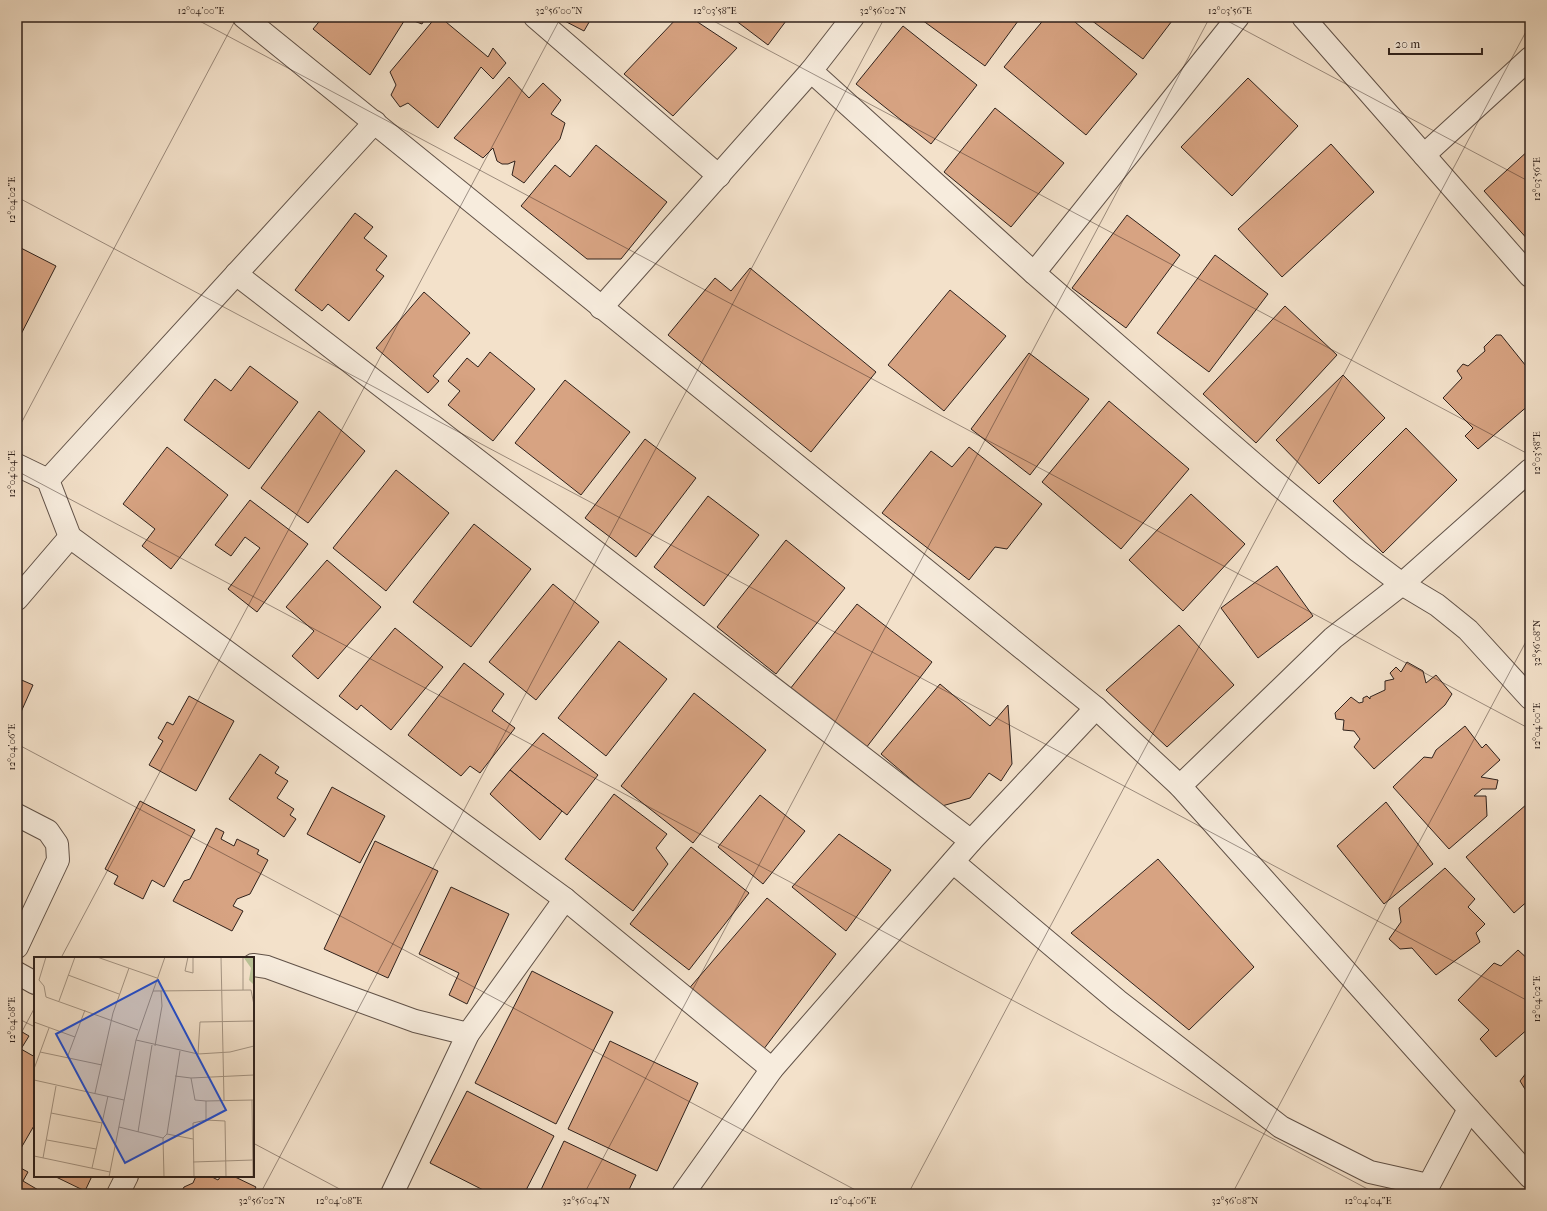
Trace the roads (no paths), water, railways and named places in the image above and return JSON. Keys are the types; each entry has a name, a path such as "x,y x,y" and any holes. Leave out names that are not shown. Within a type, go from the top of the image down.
{"street":[{"path":"244,17 1096,708 1180,786 1530,1177"},
{"path":"536,17 719,176"},
{"path":"601,308 811,71 853,17"},
{"path":"1034,272 1238,17"},
{"path":"1303,17 1530,276"},
{"path":"1424,155 1530,58"},
{"path":"811,71 1034,272 1269,477 1358,552 1402,584 1437,605 1468,630 1530,698"},
{"path":"48,480 375,122"},
{"path":"236,274 971,841"},
{"path":"17,465 48,480 70,537 564,899 772,1070"},
{"path":"1180,786 1334,638 1402,584 1530,470"},
{"path":"17,599 70,537"},
{"path":"683,1194 772,1070 971,841 1096,708"},
{"path":"17,815 48,831 58,844 58,860 17,947"},
{"path":"953,862 1118,1002 1281,1128 1370,1172 1426,1189 1469,1109"},
{"path":"392,1194 468,1034 564,899"},
{"path":"254,965 267,966 415,1021 468,1034"},
{"path":"17,973 34,982"},
{"path":"118,1194 126,1177"}]}
